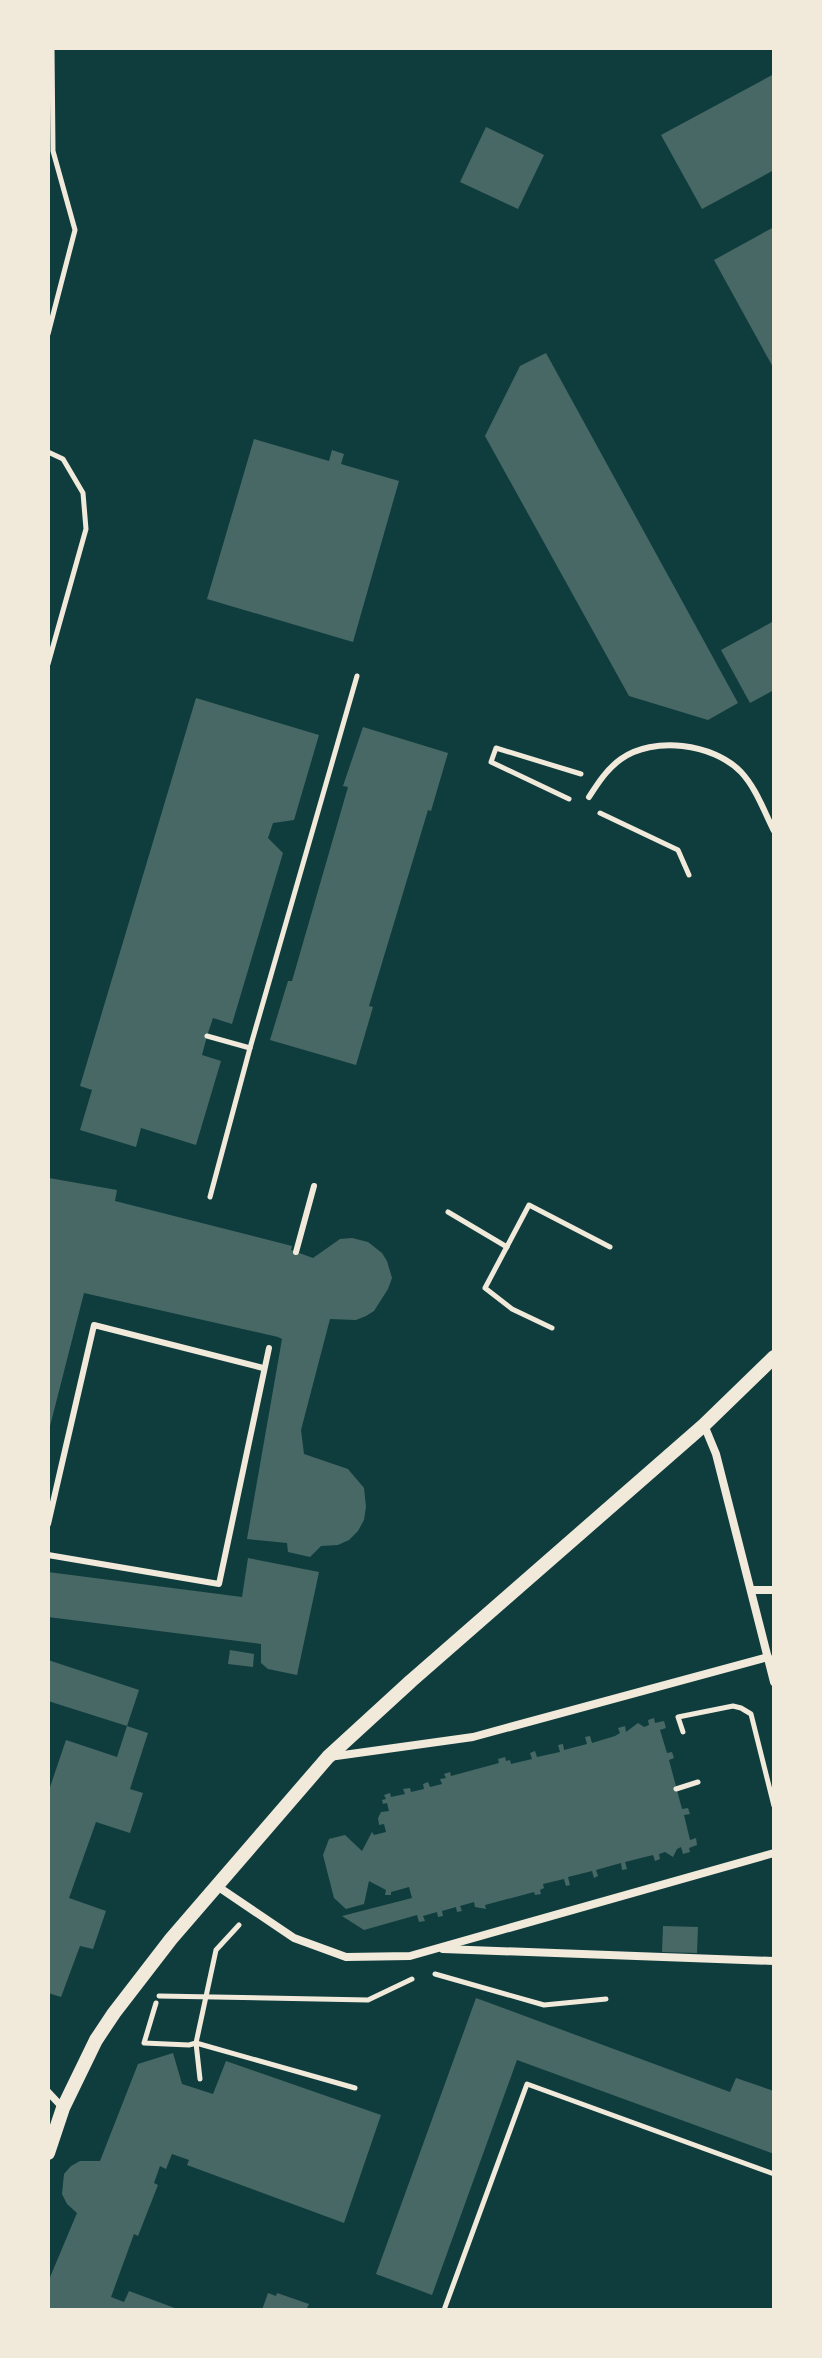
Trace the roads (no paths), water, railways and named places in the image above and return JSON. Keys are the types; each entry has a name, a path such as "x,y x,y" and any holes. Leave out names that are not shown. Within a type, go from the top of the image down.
{"street":[{"path":"48,2153 63,2108 96,2040 114,2013 171,1939 328,1757 704,1425 774,1357"},
{"path":"704,1425 716,1454 774,1682"},
{"path":"752,1590 774,1590"},
{"path":"328,1757 473,1737 768,1657"},
{"path":"217,1886 294,1938 346,1957 410,1956 774,1853"},
{"path":"435,1948 774,1961"},
{"path":"48,2092 63,2108"}],"lane":[{"path":"589,797 624,756 642,750 684,745 726,759 741,772 753,788 774,831"},
{"path":"296,1252 314,1186"},
{"path":"48,1524 94,1325 263,1368"},
{"path":"48,1555 219,1584 269,1348"}]}
